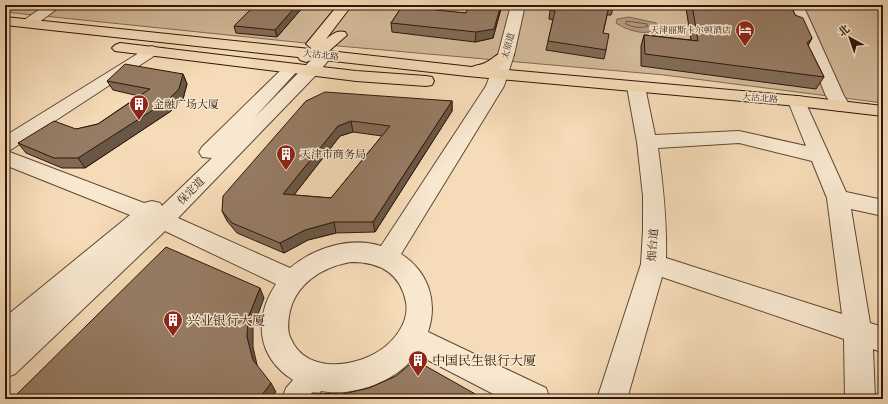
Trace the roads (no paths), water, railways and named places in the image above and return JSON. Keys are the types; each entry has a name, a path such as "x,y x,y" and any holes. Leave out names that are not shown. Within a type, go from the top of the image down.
{"main road":[{"path":"271,50 300,45 349,18"},
{"path":"311,59 349,18"},
{"name":"大沽北路","path":"5,21 271,50 311,59 356,76 497,80 571,89 636,87 797,101 883,112"},
{"path":"311,59 324,33"},
{"name":"大沽北路","path":"105,46 249,63 311,59 467,71 497,80"},
{"path":"467,71 490,67 506,55"}],"street":[{"path":"29,23 55,5"},
{"name":"太原道","path":"386,258 497,80 506,55 518,5"},
{"path":"796,5 835,96 841,106"},
{"path":"5,145 152,51"},
{"name":"保定道","path":"5,364 311,59"},
{"name":"烟台道","path":"612,399 653,264 655,230 654,196 647,142 636,87"},
{"path":"797,101 838,198 858,332 860,399"},
{"path":"647,142 739,137 820,156"},
{"path":"5,157 154,217 292,280"},
{"path":"838,198 883,208"},
{"name":"保定道","path":"5,334 154,217"},
{"path":"351,252 372,253 386,258 407,271 417,287 421,306 417,327 405,348 386,365 360,376 333,379 308,373 288,360 276,342 274,320 279,299 292,280 309,266 329,256 351,252"},
{"path":"653,264 883,340"},
{"path":"410,338 535,399"},
{"path":"297,399 315,375"}],"water":[{"path":"629,17 656,23 658,27 649,32 637,32 616,23 617,19"}],"place":[{"name":"天津丽斯卡尔顿酒店","path":"745,47"},
{"name":"金融广场大厦","path":"139,121"},
{"name":"天津市商务局","path":"286,171"},
{"name":"兴业银行大厦","path":"173,337"},
{"name":"中国民生银行大厦","path":"418,377"}]}
